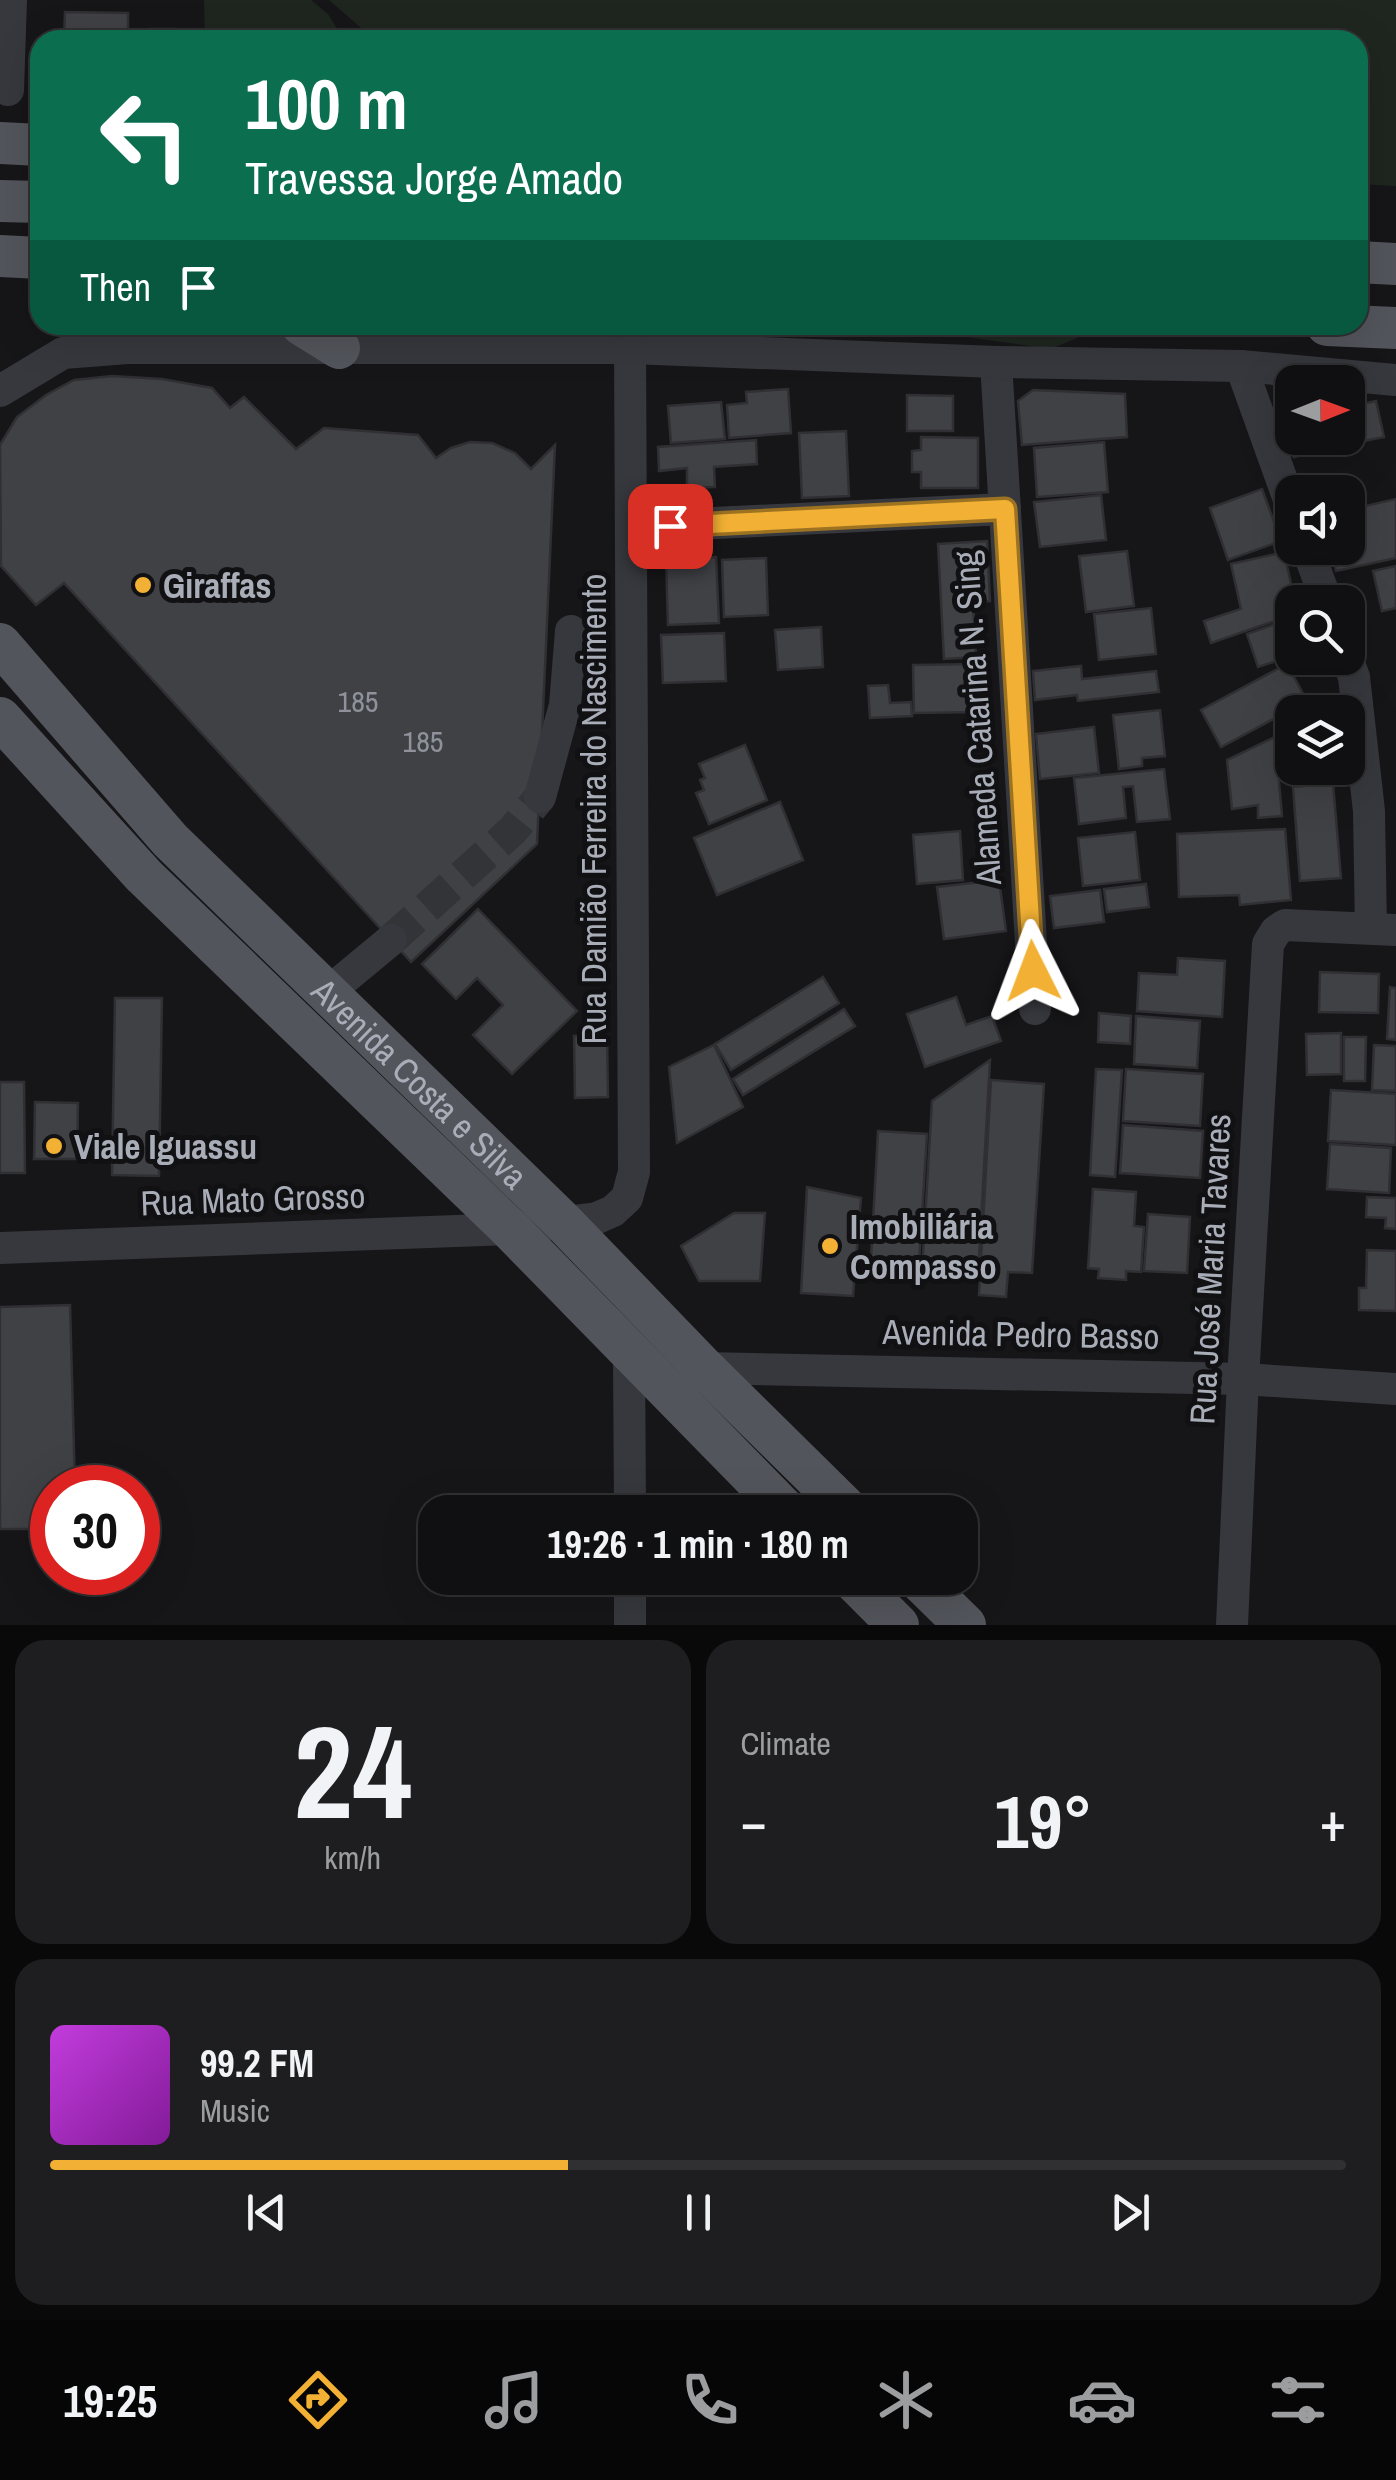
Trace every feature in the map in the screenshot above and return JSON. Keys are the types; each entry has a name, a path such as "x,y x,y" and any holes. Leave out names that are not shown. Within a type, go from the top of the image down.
{"main road":[{"path":"0,143 30,144"},
{"path":"0,201 30,202"},
{"path":"1368,263 1396,264"},
{"path":"319,335 340,348"},
{"name":"Avenida Costa e Silva","path":"0,644 170,840 563,1222 833,1495"},
{"name":"Avenida Costa e Silva","path":"0,718 144,876 510,1228 770,1495"},
{"path":"869,1595 898,1625"},
{"path":"934,1595 965,1625"}],"street":[{"path":"8,90 10,0"},
{"path":"0,390 63,353 127,348 630,348 996,362 1241,366 1396,380"},
{"name":"Rua Damião Ferreira do Nascimento","path":"510,1228 597,1218 613,1211 627,1198 634,1172 630,348"},
{"name":"Alameda Catarina N. Sing","path":"996,362 1036,1009"},
{"path":"1241,366 1280,475"},
{"path":"632,527 1005,509"},
{"path":"540,797 564,705 570,631"},
{"path":"1353,675 1384,929"},
{"name":"Rua José Maria Tavares","path":"1232,1625 1242,1378 1268,944 1276,931 1285,926 1384,929"},
{"path":"327,992 391,940"},
{"name":"Rua Mato Grosso","path":"0,1248 510,1228"},
{"path":"630,1354 630,1495"},
{"name":"Avenida Pedro Basso","path":"704,1368 1242,1378 1396,1389"},
{"path":"630,1595 630,1625"}],"shaded area":[{"path":"204,0 311,0 328,14 338,30 205,30"},
{"path":"329,0 1396,0 1396,186 1368,185 1368,30 364,30"},
{"path":"952,335 1084,335 1051,349"}],"building":[{"path":"65,12 128,13 128,30 64,30"},
{"path":"112,376 212,388 230,408 244,397 296,449 324,428 418,435 436,458 470,442 492,443 515,453 531,469 555,445 537,844 411,962 64,583 36,605 1,566 0,445 17,417 46,395 74,380"},
{"path":"788,389 791,433 729,438 727,405 747,403 746,392"},
{"path":"1033,390 1125,394 1127,437 1022,445 1018,401"},
{"path":"907,395 953,396 953,431 907,431"},
{"path":"1376,401 1384,437 1365,441 1365,403"},
{"path":"721,402 725,439 671,443 668,406"},
{"path":"846,431 849,496 802,498 799,433"},
{"path":"921,437 978,438 978,488 921,488 921,472 912,472 912,451 921,450"},
{"path":"756,440 757,464 714,467 715,487 687,488 687,468 659,471 658,447"},
{"path":"1104,442 1108,492 1037,497 1034,448"},
{"path":"1262,489 1275,525 1275,543 1228,560 1210,508"},
{"path":"1101,495 1106,540 1040,547 1034,502"},
{"path":"1396,499 1396,558 1365,565 1365,506"},
{"path":"987,541 990,601 973,602 976,657 944,659 938,544"},
{"path":"1127,551 1134,606 1086,612 1079,556"},
{"path":"1275,554 1275,565 1287,565 1291,585 1275,585 1275,621 1211,643 1204,621 1241,609 1231,564"},
{"path":"716,557 719,623 668,625 666,559"},
{"path":"766,558 768,615 724,617 722,560"},
{"path":"1335,565 1364,565 1336,571"},
{"path":"1396,566 1396,608 1382,611 1373,571"},
{"path":"1151,608 1156,654 1099,660 1094,614"},
{"path":"1275,624 1275,662 1258,667 1247,634"},
{"path":"821,627 823,667 778,670 775,630"},
{"path":"724,633 726,681 663,683 661,635"},
{"path":"977,664 978,712 914,713 913,665"},
{"path":"1081,666 1082,679 1156,671 1159,692 1078,701 1077,695 1035,700 1033,671"},
{"path":"1275,670 1275,675 1293,675 1304,695 1275,695 1275,718 1221,747 1201,710"},
{"path":"888,685 890,703 911,702 912,716 870,718 868,686"},
{"path":"1160,710 1165,756 1142,758 1142,766 1119,769 1113,715"},
{"path":"1094,727 1099,773 1040,779 1036,734"},
{"path":"1275,737 1275,785 1279,785 1282,816 1258,818 1258,805 1232,809 1227,760"},
{"path":"745,745 767,800 709,824 696,793 704,790 700,780 705,778 699,764"},
{"path":"1164,769 1170,819 1137,822 1133,786 1123,787 1126,818 1079,824 1074,778"},
{"path":"1333,785 1341,878 1300,881 1293,787"},
{"path":"780,802 803,860 717,895 694,838"},
{"path":"1285,829 1291,900 1240,905 1239,895 1179,897 1177,834"},
{"path":"960,831 963,880 917,884 913,835"},
{"path":"1135,832 1140,880 1083,886 1078,838"},
{"path":"999,880 1006,931 944,939 937,887"},
{"path":"1146,884 1149,907 1107,912 1104,889"},
{"path":"1100,890 1104,922 1054,928 1050,896"},
{"path":"478,909 577,1011 512,1074 473,1035 503,1005 477,978 456,999 422,964"},
{"path":"1178,958 1225,961 1222,1017 1137,1011 1139,973 1177,975"},
{"path":"1320,972 1379,974 1378,1013 1319,1012"},
{"path":"823,977 839,1003 731,1070 715,1044"},
{"path":"1390,987 1396,988 1396,1040 1387,1039"},
{"path":"956,997 966,1025 992,1016 1001,1041 925,1067 907,1014"},
{"path":"115,998 162,998 159,1176 112,1175"},
{"path":"844,1009 855,1026 743,1095 733,1079"},
{"path":"1099,1013 1131,1016 1130,1044 1098,1042"},
{"path":"1136,1016 1200,1021 1197,1068 1134,1064"},
{"path":"1341,1033 1341,1074 1307,1075 1306,1034"},
{"path":"607,1035 608,1097 575,1098 574,1036"},
{"path":"1344,1037 1366,1037 1365,1081 1344,1081"},
{"path":"714,1045 743,1107 677,1143 669,1067"},
{"path":"1374,1045 1396,1046 1396,1091 1372,1090"},
{"path":"990,1060 978,1275 922,1272 932,1101"},
{"path":"1096,1069 1122,1070 1115,1177 1090,1175"},
{"path":"1126,1069 1203,1074 1200,1126 1123,1121"},
{"path":"991,1080 1044,1084 1032,1273 1008,1272 1006,1297 979,1295"},
{"path":"0,1082 24,1082 25,1173 0,1173"},
{"path":"1331,1090 1396,1094 1396,1145 1328,1141"},
{"path":"35,1102 78,1103 77,1159 34,1159"},
{"path":"1123,1125 1203,1131 1200,1178 1120,1173"},
{"path":"878,1131 927,1134 918,1279 870,1276"},
{"path":"1330,1144 1391,1148 1389,1193 1327,1189"},
{"name":"Imobiliária Compasso","path":"807,1187 861,1198 853,1296 801,1293"},
{"path":"1093,1189 1136,1192 1134,1226 1144,1227 1141,1272 1126,1271 1126,1280 1098,1278 1099,1269 1088,1268"},
{"path":"1367,1197 1396,1198 1396,1229 1385,1228 1386,1218 1366,1217"},
{"path":"734,1213 765,1213 760,1281 699,1281 681,1246"},
{"path":"1148,1214 1190,1217 1187,1273 1144,1271"},
{"path":"1367,1250 1396,1251 1396,1311 1359,1310 1359,1288 1366,1288"},
{"path":"70,1305 74,1465 30,1465 30,1529 0,1529 0,1307"}],"tunnel":[{"path":"391,940 513,830 540,797"}],"place":[{"name":"Giraffas","path":"143,585"},
{"name":"Viale Iguassu","path":"54,1146"},
{"name":"Imobiliária Compasso","path":"830,1246"}],"route":[{"path":"670,526 1005,509 1033,971"}]}
